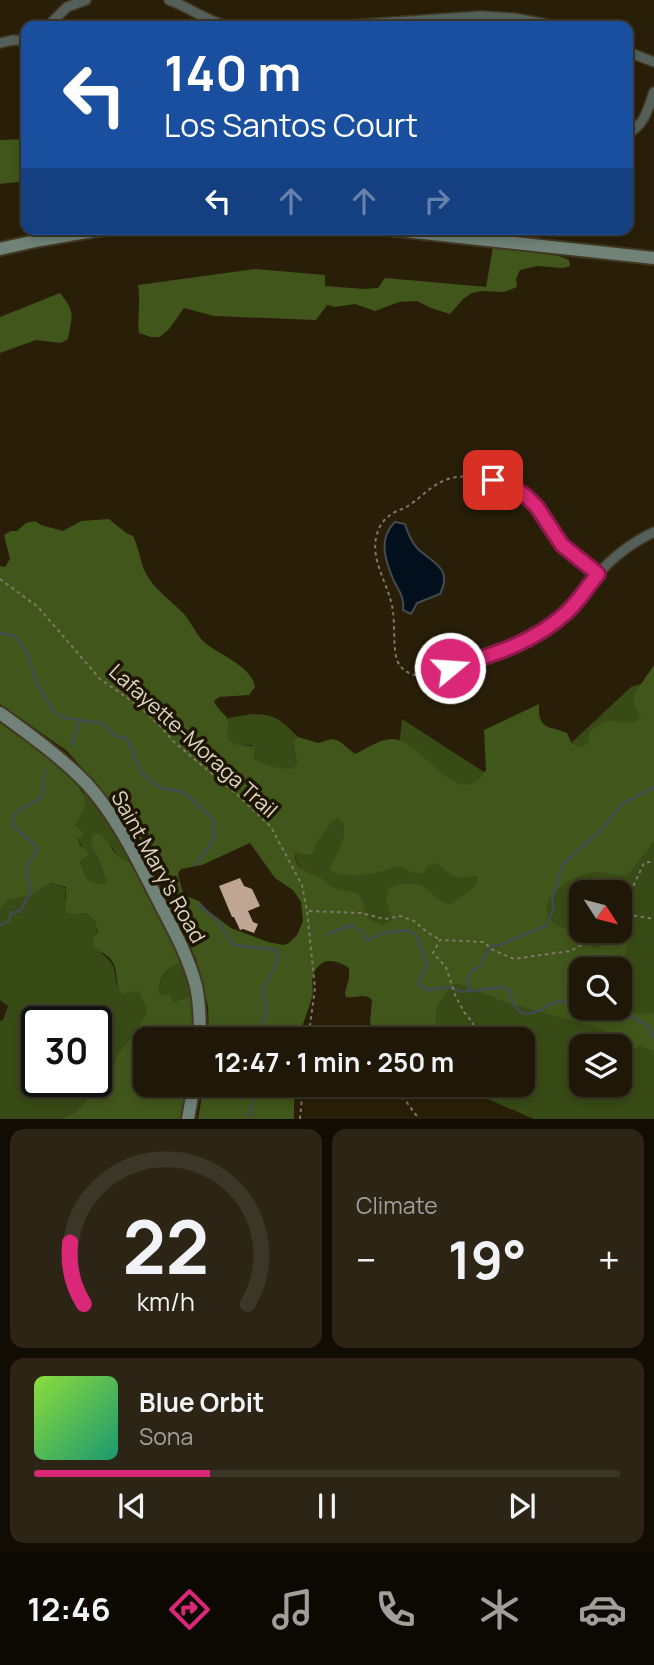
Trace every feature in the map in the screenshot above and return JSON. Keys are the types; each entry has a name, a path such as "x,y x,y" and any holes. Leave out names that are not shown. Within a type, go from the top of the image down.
{"street":[{"path":"53,21 67,7 86,0"},
{"path":"169,0 210,21"},
{"path":"408,21 481,16 530,21"},
{"path":"0,43 21,40"},
{"path":"633,54 654,62"},
{"path":"633,130 642,122 654,92"},
{"path":"0,249 70,235"},
{"path":"441,235 654,258"},
{"path":"493,480 526,496 537,507 562,545 598,574"},
{"path":"431,675 490,656 531,638 567,611 623,549 654,532"},
{"name":"Saint Mary's Road","path":"0,713 87,784 118,827 189,963 197,989 200,1027"},
{"path":"188,1119 192,1097"}],"path":[{"path":"431,675 419,676 405,671 397,660 391,600 375,545 378,532 388,516 447,480 469,477 493,480"},
{"name":"Lafayette-Moraga Trail","path":"0,579 37,607 100,679 139,706 174,742 240,797 271,827 302,885 314,988 310,1027"},
{"path":"632,889 644,863 654,861"},
{"path":"307,911 361,913 385,919 400,916 414,920 440,940 484,942 491,949 514,959 570,951 586,943"},
{"path":"632,914 654,919"},
{"path":"440,940 433,953 446,967 455,995 473,1023 473,1027"},
{"path":"300,1119 302,1097"},
{"path":"403,1097 419,1119"}],"green space":[{"path":"21,139 21,182 0,184 0,140"},
{"path":"493,247 559,256 569,260 570,266 537,266 520,270 516,279 517,287 504,292 472,293 450,314 417,301 399,302 375,311 355,304 335,307 327,305 316,320 214,316 184,308 160,337 139,333 138,285 255,269 325,275 325,286 378,288 385,278 486,287"},
{"path":"60,293 72,314 68,339 61,343 36,340 0,353 0,317"},
{"path":"109,519 133,536 145,572 154,585 185,615 204,642 242,667 253,680 255,687 249,695 219,697 214,701 228,720 229,741 254,747 255,759 274,767 293,768 297,762 293,742 298,737 318,743 332,739 339,741 355,754 391,739 402,741 454,782 465,785 475,782 486,770 484,730 539,704 542,723 567,733 572,744 581,748 589,742 589,732 603,723 626,723 641,718 634,704 635,693 654,665 654,841 628,875 599,872 582,875 569,880 549,898 547,904 549,920 557,926 569,929 569,943 587,943 596,948 604,943 629,943 624,957 569,957 569,1020 508,1003 459,984 449,988 437,1006 437,1027 375,1027 370,1024 372,1000 363,996 346,997 349,968 329,961 320,965 313,975 312,997 303,1027 209,1027 208,1006 196,959 137,835 67,751 0,704 0,566 5,567 10,559 4,535 35,521 63,531 81,521","holes":["337,818 344,824 340,848 329,869 335,873 362,875 381,872 395,866 424,873 427,867 434,863 457,877 477,876 478,882 450,904 439,900 418,884 389,888 386,900 392,920 383,925 375,923 367,917 358,893 333,887 297,864 295,853 311,855 323,832","250,843 275,878 293,890 301,902 303,921 297,935 283,945 231,928 199,901 186,896 178,874 181,869 202,865"]},
{"path":"654,680 654,1119 534,1119 483,1097 535,1097 535,1027 432,1027 399,999 311,874 299,866 295,853 300,854 284,827 396,774 402,719 487,774 568,746 631,687"},
{"path":"252,714 267,715 278,720 298,737 293,742 297,762 293,768 262,764 255,757 252,745 237,745 228,740 228,718"},
{"path":"0,723 62,769 81,791 85,800 84,807 75,825 84,836 78,839 80,845 88,852 80,862 88,880 99,884 107,883 91,844 93,833 102,835 118,856 132,862 183,961 164,974 160,983 160,996 169,994 174,1002 192,995 193,1027 138,1027 147,1009 138,991 122,994 112,961 94,946 93,938 98,933 95,922 87,913 76,915 66,912 66,887 51,883 30,896 9,900 0,909"},
{"path":"82,791 97,804 132,862 120,858 112,847 91,844 107,883 99,885 88,880 80,862 87,856 78,839 84,836 75,825 85,800"},
{"path":"51,883 66,888 65,898 76,915 87,913 95,922 102,954 112,964 122,993 138,991 147,1009 144,1019 138,1027 133,1027 133,1034 117,1055 112,1071 112,1006 21,1006 21,1097 88,1097 77,1111 62,1119 0,1119 0,1021 3,1020 8,1006 0,1000 0,909 9,900 30,896"},
{"path":"183,961 192,995 174,1002 160,996 160,983 167,971"},
{"path":"632,1012 654,1013 654,1051 640,1046 632,1050 632,1034 610,1034 604,1029 571,1020 632,1020"},
{"path":"133,1034 133,1097 187,1097 182,1119 62,1119 77,1111 88,1097 112,1097 112,1071 117,1055"},
{"path":"202,1097 294,1097 294,1119 198,1119"}],"water":[{"path":"395,522 405,524 413,544 443,572 440,594 417,603 411,614 403,610 402,597 386,557 386,535"}],"building":[{"path":"240,878 244,886 252,889 260,906 248,911 253,922 258,924 254,933 240,930 219,886"}],"waterway":[{"path":"0,633 15,636 28,654 36,682 54,712 64,718 101,723 116,736 127,739 142,774 161,788 183,792 213,819 215,838 195,865"},
{"path":"71,745 80,722"},
{"path":"0,925 9,921 11,913 20,911 31,892 27,870 37,850 36,846 12,825 16,812 42,797 45,770"},
{"path":"469,991 467,978 474,969 480,967 492,946 547,925 554,907 552,899 562,865 601,830 623,803 654,787"},
{"path":"199,904 217,921 234,945 277,950 278,960 263,990 267,1013 260,1027"},
{"path":"328,934 351,925 362,932 367,941 382,933 408,930 416,935 427,965 418,984 427,990 451,987 462,992 502,987 509,990 514,1005 524,1013 538,1011 557,1002 569,1001"},
{"path":"632,1017 648,1026 654,1038"},
{"path":"247,1119 255,1097"}],"route":[{"path":"450,668 510,648 544,630 576,602 598,574 562,545 537,507 526,496 493,480"}]}
